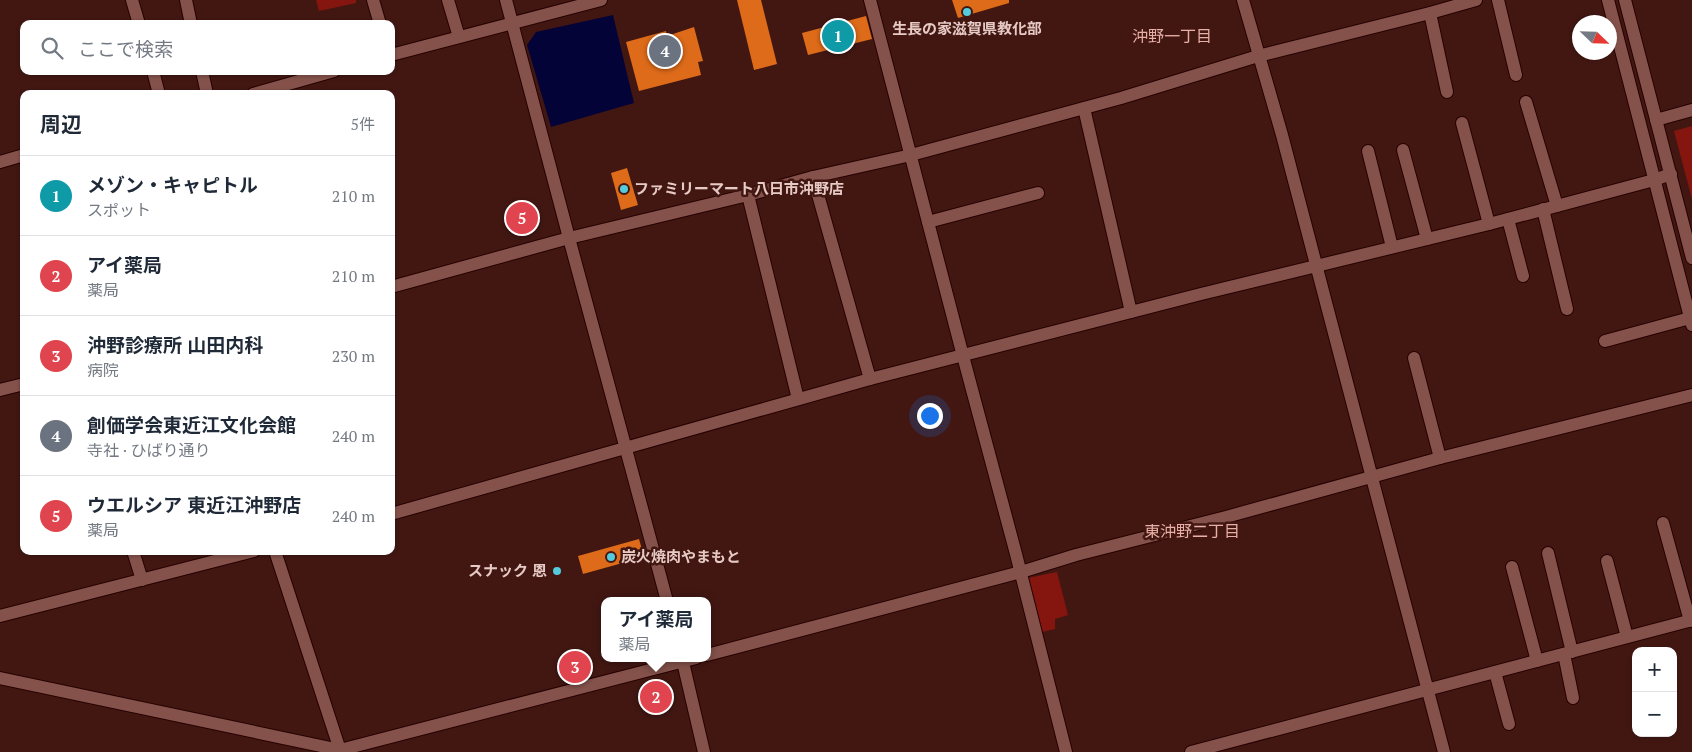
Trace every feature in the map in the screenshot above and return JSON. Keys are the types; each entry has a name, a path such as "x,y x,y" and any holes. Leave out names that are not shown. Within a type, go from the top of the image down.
{"street":[{"path":"132,0 138,20"},
{"path":"186,0 190,20"},
{"path":"373,0 379,20"},
{"path":"448,0 459,37"},
{"path":"506,0 666,597"},
{"path":"395,54 601,0"},
{"path":"870,0 962,356 1021,572 1066,752"},
{"path":"1244,0 1317,266 1444,752"},
{"path":"1498,0 1516,75"},
{"path":"1605,341 1691,322 1608,0"},
{"path":"1625,0 1692,258"},
{"path":"395,286 569,238 911,155 1084,108 1258,56 1430,14 1469,1"},
{"path":"1430,14 1447,92"},
{"path":"154,75 158,90"},
{"path":"203,75 206,90"},
{"path":"267,90 320,75"},
{"path":"1526,102 1557,206"},
{"path":"1084,108 1131,312"},
{"path":"1656,120 1692,110"},
{"path":"1462,123 1489,224"},
{"path":"1403,150 1427,239"},
{"path":"1368,152 1392,247"},
{"path":"0,162 20,158"},
{"path":"395,513 870,379 1131,312 1489,224 1671,174"},
{"path":"814,177 870,379"},
{"path":"928,222 1038,193"},
{"path":"748,194 798,400"},
{"path":"1543,209 1567,309"},
{"path":"1508,219 1523,276"},
{"path":"1414,358 1440,458"},
{"path":"0,390 20,385"},
{"path":"711,654 1440,458 1692,395"},
{"path":"1191,752 1691,621 1663,523"},
{"path":"1548,553 1568,653 1573,698"},
{"path":"135,555 142,580"},
{"path":"0,616 239,555"},
{"path":"276,555 340,750"},
{"path":"1607,561 1627,637"},
{"path":"1512,567 1537,661"},
{"path":"0,678 340,750 675,662"},
{"path":"683,662 704,752"},
{"path":"1495,672 1509,724"}],"shaded area":[{"path":"316,0 356,0 356,3 319,11"},
{"path":"613,15 634,103 551,127 527,45 536,32"},
{"path":"1692,126 1692,199 1674,131"},
{"path":"1057,572 1068,615 1055,619 1055,629 1042,632 1028,578"}],"building":[{"path":"737,0 761,0 777,64 754,70"},
{"name":"生長の家滋賀県教化部","path":"952,0 1009,0 1009,3 958,18"},
{"path":"866,16 872,39 808,55 802,33"},
{"path":"694,27 703,61 698,62 701,75 639,91 626,42 666,31 667,36"},
{"name":"ファミリーマート八日市沖野店","path":"627,168 638,205 621,210 611,173"},
{"name":"炭火焼肉やまもと","path":"639,539 644,557 583,574 578,556"}],"place":[{"name":"生長の家滋賀県教化部","path":"967,12"},
{"name":"メゾン・キャピトル","path":"838,36"},
{"name":"創価学会東近江文化会館","path":"665,51"},
{"name":"ファミリーマート八日市沖野店","path":"624,189"},
{"name":"ウエルシア 東近江沖野店","path":"522,218"},
{"name":"炭火焼肉やまもと","path":"611,557"},
{"name":"スナック 恩","path":"557,571"},
{"name":"沖野診療所 山田内科","path":"575,667"},
{"name":"アイ薬局","path":"656,697"}],"district":[{"name":"沖野一丁目","path":"1172,36"},
{"name":"東沖野二丁目","path":"1192,531"}]}
